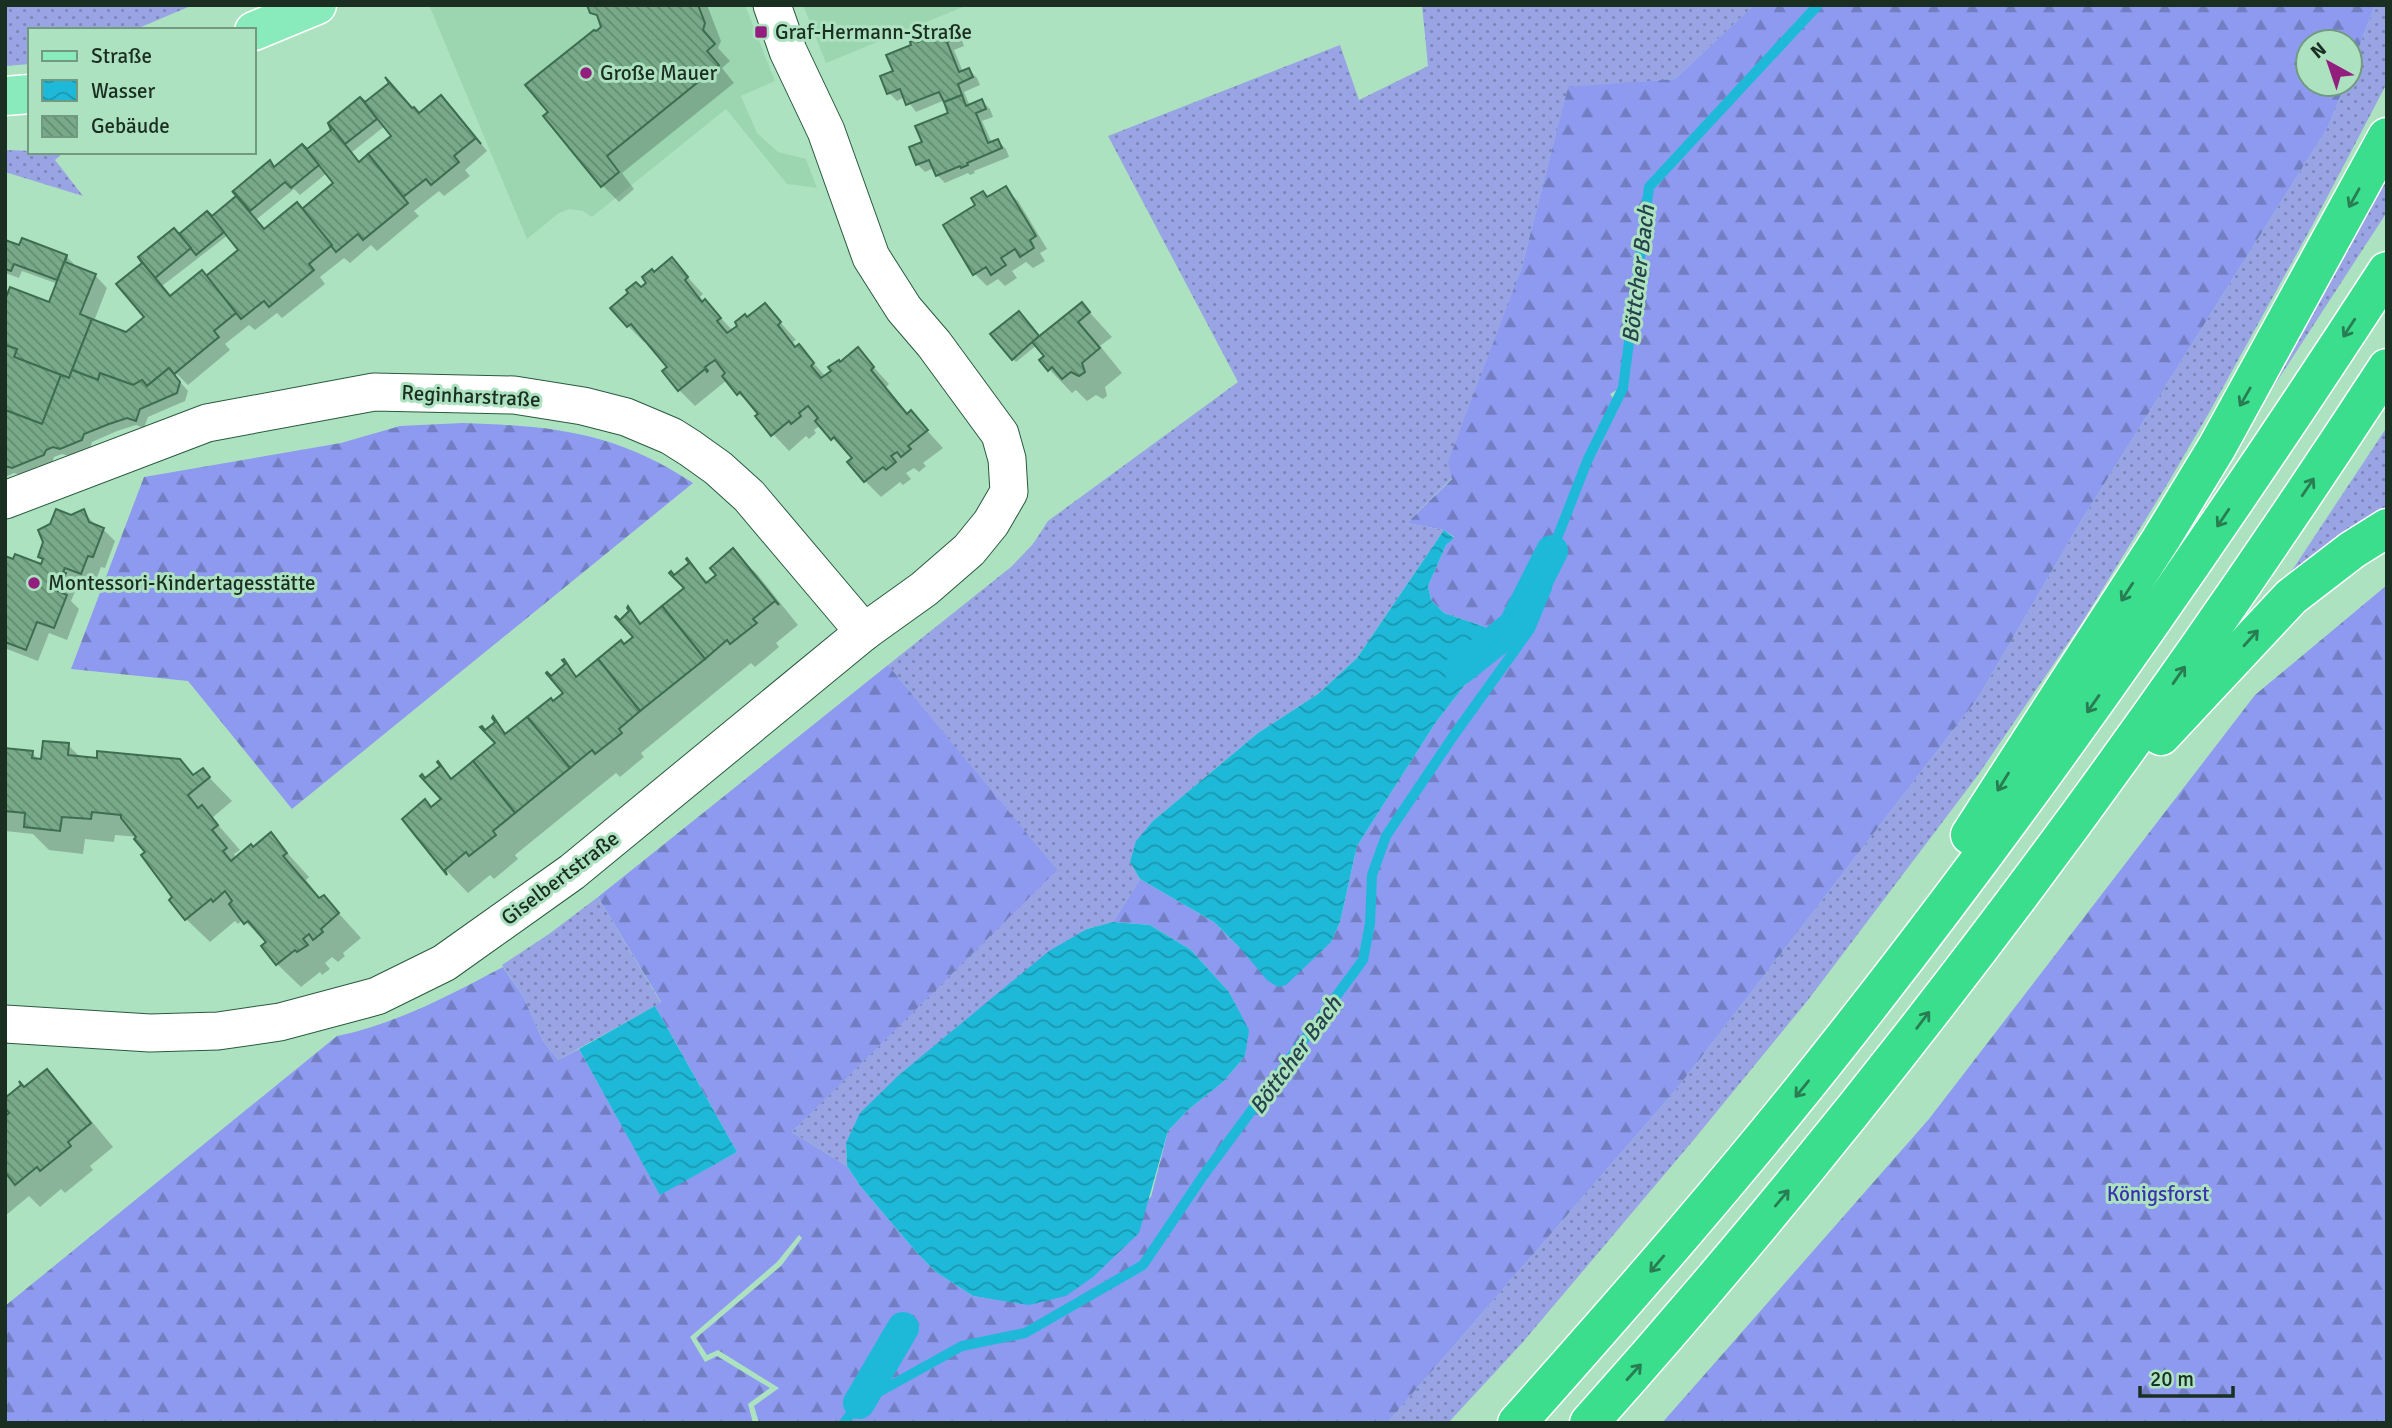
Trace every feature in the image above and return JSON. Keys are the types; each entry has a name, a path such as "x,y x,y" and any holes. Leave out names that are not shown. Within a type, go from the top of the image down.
{"highway":[{"path":"1845,1036 2217,447 2387,138"},
{"path":"1517,1423 1640,1284 1845,1036 1958,890 2115,674 2217,527 2387,271"},
{"path":"1589,1423 1685,1315 1858,1105 2054,850 2231,600 2387,368"},
{"path":"2054,850 2291,597 2387,528"}],"main road":[{"path":"256,30 317,5"},
{"path":"5,96 28,94"}],"street":[{"name":"Giselbertstraße","path":"5,1024 150,1033 218,1031 280,1023 377,996 444,963 572,872 864,632 924,589 969,550 991,523 1009,492 1007,459 1000,434 934,344 904,309 871,257 826,131 788,51 772,5"},
{"name":"Reginharstraße","path":"5,500 207,424 374,391 514,395 583,406 626,417 671,436 690,448 718,468 749,496 864,632"}],"shaded area":[{"path":"5,5 193,5 139,28 28,28 28,64 5,66"},
{"path":"429,5 745,5 775,81 741,96 757,133 778,152 806,159 817,188 787,184 726,109 592,217 583,211 569,209 559,213 527,239"},
{"path":"803,5 968,5 826,63"},
{"path":"1422,5 1754,5 1675,79 1568,88 1521,270 1452,478 1407,523 1444,530 1357,658 1318,694 1258,733 1153,821 1130,862 1140,879 1113,922 1087,929 900,1074 846,1143 847,1166 792,1132 1056,870 888,665 1011,567 1033,544 1048,521 1238,382 1108,136 1340,45 1359,100 1428,66"},
{"path":"2375,5 2387,5 2387,83 2312,226 2168,483 2081,624 1978,775 1808,1000 1523,1342 1448,1423 1387,1423 1679,1086 1978,698 2081,521 2328,127 2339,98 2364,98 2364,34"},
{"path":"5,150 28,151 28,154 62,154 55,160 83,196 5,172"},
{"path":"2387,158 2387,212 2246,429"},
{"path":"2387,427 2387,513 2277,593"},
{"path":"598,897 661,1003 558,1060 543,1041 523,996 502,965"}],"green space":[{"path":"1754,5 1814,5 1645,189 1620,388 1610,394 1613,398 1626,391 1651,189 1820,5 2375,5 2364,34 2364,28 2294,28 2294,98 2339,98 2328,127 2081,521 1978,698 1679,1086 1387,1423 759,1423 754,1406 779,1388 718,1350 707,1355 696,1338 781,1266 802,1238 799,1235 777,1262 690,1337 705,1362 717,1356 770,1388 748,1404 753,1423 5,1423 5,1306 337,1036 401,1016 503,967 523,996 543,1041 558,1060 579,1049 660,1194 737,1152 655,1006 661,1002 598,897 888,665 1057,870 792,1132 847,1166 861,1187 936,1272 973,1296 1029,1304 1151,1197 1168,1131 1188,1110 1223,1082 1245,1056 1248,1030 1229,992 1191,950 1150,925 1113,922 1140,879 1214,922 1240,948 1331,942 1340,922 1357,846 1436,722 1492,650 1493,643 1485,627 1444,613 1431,600 1428,586 1446,545 1454,537 1444,530 1407,523 1452,479 1448,462 1521,270 1568,87 1675,79"},
{"path":"463,423 526,426 610,442 664,466 693,483 292,809 188,681 71,669 144,477 341,443 400,426"},
{"name":"Königsforst","path":"2387,585 2387,1423 1662,1423 1929,1119 2255,695"}],"water":[{"path":"1444,530 1454,538 1446,545 1428,586 1431,600 1444,613 1485,627 1493,643 1492,650 1436,722 1357,846 1340,922 1331,942 1286,985 1278,987 1267,980 1214,922 1140,879 1130,862 1136,841 1153,821 1258,733 1318,694 1357,658"},
{"path":"1113,922 1150,925 1191,950 1229,992 1249,1030 1245,1056 1223,1082 1188,1110 1168,1131 1139,1233 1093,1277 1066,1296 1029,1305 973,1296 936,1272 861,1187 847,1166 846,1143 860,1113 900,1074 1049,951 1087,929"},
{"path":"655,1006 737,1152 660,1195 579,1049"}],"building":[{"path":"587,5 698,5 705,23 703,30 715,44 707,51 719,65 607,156 619,172 601,187 543,116 548,112 525,85 601,27 597,15 590,13"},
{"path":"953,28 957,37 947,42 959,72 969,68 973,77 958,84 962,95 944,102 939,92 906,105 900,89 887,94 880,76 893,71 886,55 911,45 910,42 917,39 918,42"},
{"path":"385,77 419,113 441,95 481,144 476,138 454,156 459,162 431,185 426,179 403,197 368,154 391,136 360,97 365,102 389,83"},
{"path":"962,95 966,106 982,99 986,109 976,113 988,143 998,139 1002,148 961,168 960,166 936,176 929,160 916,165 909,147 922,142 915,126 948,113 944,102"},
{"path":"360,97 377,119 345,144 328,123"},
{"path":"328,123 359,162 368,154 408,203 363,240 358,234 336,252 302,209 333,183 302,144 307,149 331,130"},
{"path":"302,144 319,165 291,188 285,182 250,211 233,191 270,160 274,167"},
{"path":"1006,186 1036,236 1030,240 1034,248 1020,257 1015,249 1001,258 1006,265 991,275 986,267 973,275 943,225 975,205 971,198 983,191 987,197"},
{"path":"232,191 264,229 297,202 332,245 309,264 314,270 269,307 264,301 241,319 206,276 238,250 207,211 212,216 236,196"},
{"path":"207,211 224,232 196,255 179,234"},
{"path":"174,228 191,248 155,278 138,257"},
{"path":"22,238 67,255 57,280 14,264 11,271 5,269 5,240 19,245"},
{"path":"67,255 65,262 96,274 80,314 92,319 69,378 14,357 17,349 5,345 5,300 10,287 49,302"},
{"path":"138,257 170,296 202,270 236,313 214,331 219,337 174,374 169,368 147,386 142,380 133,385 100,373 98,380 72,370 92,319 126,332 144,317 116,284 142,263"},
{"path":"672,257 688,277 685,280 702,302 705,299 721,318 717,321 727,333 737,326 735,322 745,314 747,317 765,303 781,322 778,325 795,347 799,344 814,363 811,366 821,378 831,371 828,367 839,360 840,362 858,347 874,367 871,370 907,414 911,410 928,430 908,446 911,449 901,457 897,452 891,456 896,462 886,470 883,467 864,482 847,462 852,458 834,437 831,440 815,421 818,418 808,406 799,413 801,416 791,424 789,421 771,436 755,416 758,414 740,392 737,395 722,376 725,373 715,360 705,367 707,372 705,369 678,391 662,371 667,367 631,324 627,327 610,308 628,293 626,290 636,282 641,287 646,283 642,277 652,269 654,272"},
{"path":"1082,302 1090,312 1078,322 1100,348 1082,363 1085,372 1079,376 1071,372 1062,379 1052,367 1048,371 1039,360 1044,356 1032,342"},
{"path":"1019,311 1039,336 1012,360 990,334"},
{"path":"5,345 17,349 14,357 69,378 61,375 42,424 5,410"},
{"path":"169,368 180,382 177,393 140,409 136,421 127,418 109,424 84,434 82,440 60,449 53,447 46,450 44,455 12,468 5,466 5,410 42,424 61,375 69,378 72,370 98,380 100,373 133,385 142,380 147,386"},
{"name":"Montessori-Kindertagesstätte","path":"56,509 71,515 84,509 89,522 104,528 93,557 88,556 81,574 65,568 63,572 66,573 58,591 67,595 54,628 37,622 26,650 5,642 5,556 13,559 15,554 41,564 43,559 38,557 43,542 38,530 50,524"},
{"path":"733,548 779,605 775,601 753,619 757,623 730,644 727,640 705,659 662,606 684,588 669,573 671,571 674,575 689,563 687,558 706,583 716,575 710,568"},
{"path":"628,606 640,624 662,606 705,659 640,711 598,659 621,640 624,644 633,637 615,617 620,620 629,611"},
{"path":"564,659 576,677 598,659 640,711 619,729 622,733 595,754 592,750 570,768 527,717 551,698 553,701 563,693 546,673 551,676 565,664 562,660"},
{"path":"493,716 505,734 527,717 570,768 515,813 473,761 495,743 480,727 485,730 495,722"},
{"path":"43,741 69,743 68,755 97,758 97,751 180,759 193,775 203,768 210,777 188,795 198,808 202,805 218,825 212,830 227,848 223,851 231,861 271,832 287,853 283,856 319,898 324,895 339,913 313,940 309,934 303,939 308,945 297,952 295,950 276,965 261,946 266,942 248,921 244,924 229,904 232,901 225,891 185,920 169,900 172,897 141,855 145,852 134,839 136,837 121,815 92,812 91,819 62,817 60,831 24,827 25,813 5,811 5,748 33,751 32,758 41,759"},
{"path":"438,761 451,779 473,761 515,813 493,831 496,835 469,856 466,852 445,870 447,875 402,819 425,799 431,807 441,799 420,776 422,774 425,778 440,766"},
{"path":"47,1069 91,1123 68,1142 71,1146 40,1171 37,1167 15,1185 5,1172 5,1116 9,1113 5,1108 5,1098 21,1085 19,1081 24,1087"}],"waterway":[{"name":"Böttcher Bach","path":"844,1423 859,1403 962,1346 1025,1333 1143,1265 1203,1176 1363,960 1370,924 1372,875 1386,836 1530,629 1547,588 1552,551 1588,459 1623,388 1649,187 1818,5"},
{"name":"Böttcher Bach","path":"1460,669 1514,626 1552,551"},
{"name":"Böttcher Bach","path":"859,1403 903,1328"}],"place":[{"name":"Graf-Hermann-Straße","path":"761,32"},
{"name":"Große Mauer","path":"586,73"},
{"name":"Montessori-Kindertagesstätte","path":"34,583"}]}
